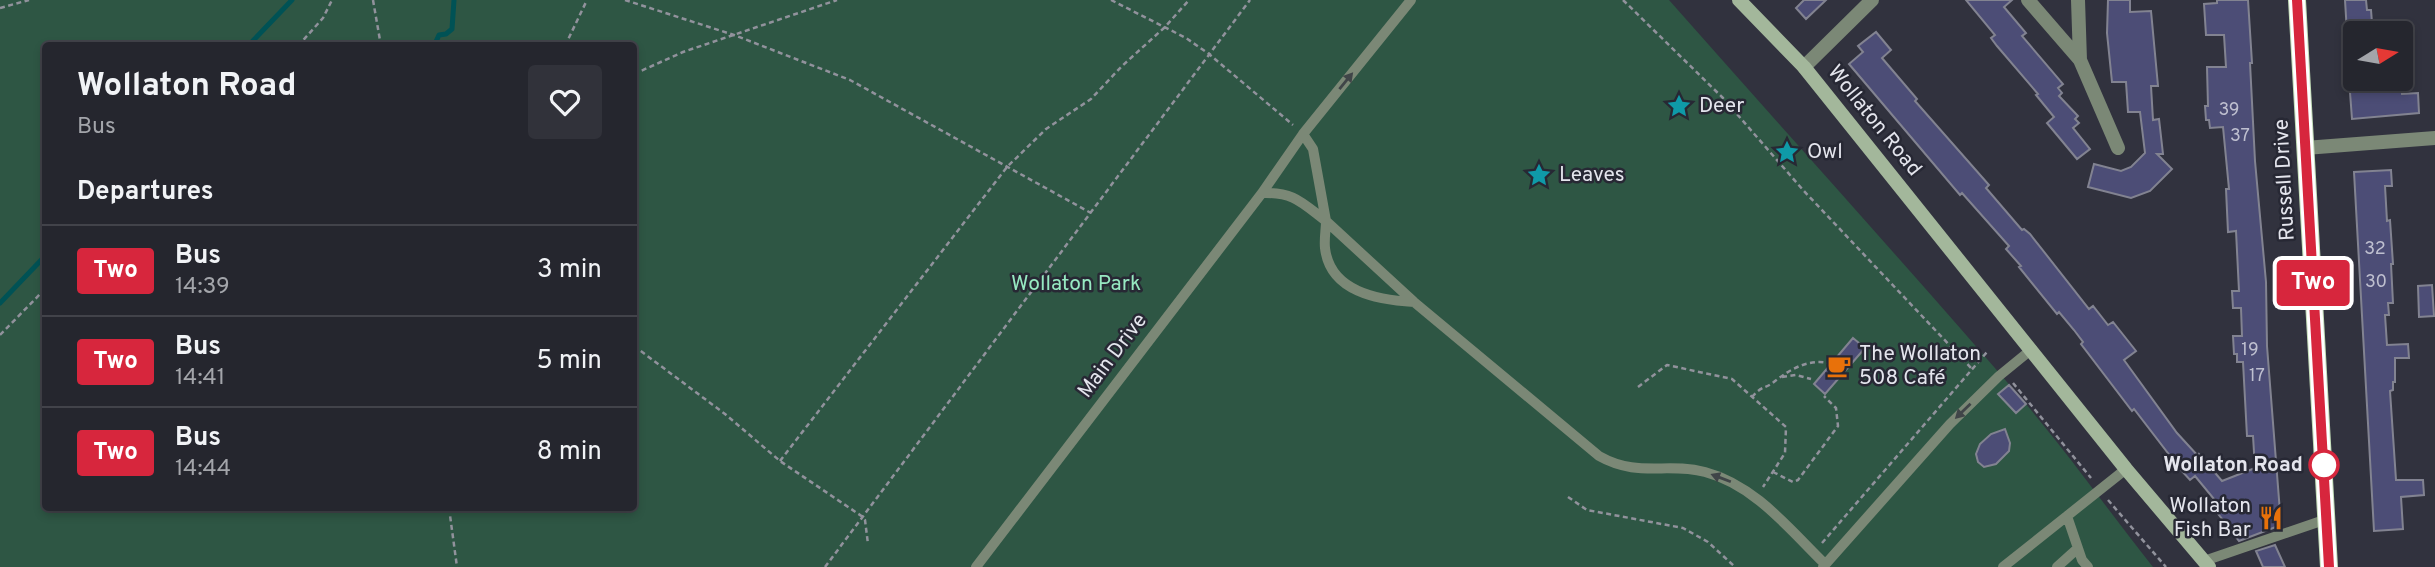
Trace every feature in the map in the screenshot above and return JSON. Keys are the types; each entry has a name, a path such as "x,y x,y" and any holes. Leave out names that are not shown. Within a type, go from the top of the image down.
{"main road":[{"name":"Russell Drive","path":"2297,0 2329,567"}],"street":[{"name":"Wollaton Road","path":"1739,0 1804,67 2126,469 2207,564"},
{"path":"1804,67 1872,0"},
{"path":"2028,0 2080,60 2118,148"},
{"path":"2078,0 2080,60"},
{"path":"2305,148 2435,138"}],"lane":[{"name":"Main Drive","path":"976,567 1262,193 1303,134 1410,0"},
{"path":"1303,134 1313,149 1326,220 1325,248 1333,273 1356,292 1393,301 1414,302"},
{"path":"1262,193 1283,192 1326,220 1414,302 1599,456 1614,464 1640,470 1676,468 1705,472 1736,484 1755,497 1814,553 1824,566 1950,424 2032,349"},
{"path":"2003,567 2126,469"},
{"path":"2067,516 2077,549 2088,567"},
{"path":"2207,564 2327,519"},
{"path":"2057,567 2077,549"}],"path":[{"path":"0,8 29,0"},
{"path":"302,42 323,18 332,0"},
{"path":"373,0 380,42"},
{"path":"567,42 587,0"},
{"path":"625,0 734,35 850,80 1091,213"},
{"path":"637,73 683,52 837,0"},
{"path":"1111,0 1165,27 1209,54 1303,134"},
{"path":"780,461 1007,167 1046,129 1091,99 1189,0"},
{"path":"825,567 1250,0"},
{"path":"1623,0 1723,98 1803,190 1972,369"},
{"path":"0,335 42,292"},
{"path":"637,348 725,414 780,461 863,517 867,544"},
{"path":"1814,553 1987,352"},
{"path":"1752,397 1761,387 1773,384 1779,377 1804,364 1829,363"},
{"path":"1638,387 1667,365 1732,379 1786,427 1785,453 1755,497"},
{"path":"2004,372 2166,567"},
{"path":"1779,377 1796,375 1811,379"},
{"path":"1773,472 1793,482 1798,480 1838,426 1836,408 1824,396"},
{"path":"1568,497 1587,510 1683,528 1708,542 1734,566"},
{"path":"449,511 457,567"}],"green space":[{"name":"Wollaton Park","path":"0,0 1669,0 2026,404 2153,567 0,567"}],"building":[{"path":"1804,0 1826,0 1806,19 1796,8"},
{"path":"1966,0 2012,0 2004,7 2026,33 2022,36 2063,84 2058,88 2062,93 2059,96 2078,116 2075,119 2079,123 2073,128 2090,149 2077,159 2047,123 2054,117 2036,95 2038,94 1997,46 1991,38 1995,35"},
{"path":"2108,0 2130,0 2130,12 2151,11 2158,86 2151,86 2153,120 2159,119 2163,154 2157,154 2172,169 2150,191 2131,198 2088,187 2094,164 2121,171 2131,167 2145,153 2140,112 2128,112 2126,82 2112,82 2107,33"},
{"path":"2217,0 2248,0 2255,161 2266,282 2267,346 2281,525 2239,541 2209,502 2214,499 2195,476 2190,480 2134,409 2132,411 2081,344 2083,342 2074,330 2059,312 2057,314 2019,267 2021,266 2006,249 2009,246 1962,193 1960,195 1849,64 1863,52 1858,46 1876,32 1891,50 1882,58 1917,99 1915,101 1989,185 1986,188 2022,230 2030,234 2089,309 2093,306 2108,325 2113,322 2136,351 2124,360 2177,433 2222,481 2255,468 2253,436 2247,436 2243,362 2237,362 2237,354 2234,354 2233,336 2242,336 2241,308 2233,308 2232,291 2239,291 2236,231 2228,232 2226,189 2229,189 2223,127 2210,128 2209,120 2206,120 2207,67 2226,67 2224,35 2206,35 2204,4 2217,3"},
{"path":"2345,0 2366,0 2367,10 2371,10 2372,21 2346,21"},
{"path":"2350,91 2418,93 2419,113 2352,119"},
{"path":"2391,170 2392,186 2385,186 2393,264 2393,303 2388,303 2389,315 2385,315 2387,345 2408,344 2409,358 2395,358 2395,382 2393,390 2390,391 2396,480 2423,480 2424,495 2401,497 2403,529 2374,531 2354,172"},
{"path":"2432,285 2434,316 2419,317 2418,286"},
{"name":"The Wollaton 508 Café","path":"1853,338 1865,348 1825,394 1814,384"},
{"path":"2009,385 2026,404 2016,413 1998,394"},
{"path":"2005,429 2010,443 2009,451 1996,464 1984,467 1978,462 1976,454 1980,444 1991,434"},
{"path":"2275,545 2285,567 2263,567 2256,551"}],"waterway":[{"path":"252,42 292,0"},
{"path":"436,42 439,35 452,29 454,0"},
{"path":"0,303 42,259"}],"bus line":[{"name":"Two","path":"2297,0 2329,567"}],"place":[{"name":"Deer","path":"1679,106"},
{"name":"Owl","path":"1787,152"},
{"name":"Leaves","path":"1539,175"},
{"name":"The Wollaton 508 Café","path":"1839,366"},
{"name":"Wollaton Road","path":"2324,465"},
{"name":"Wollaton Fish Bar","path":"2271,518"}]}
